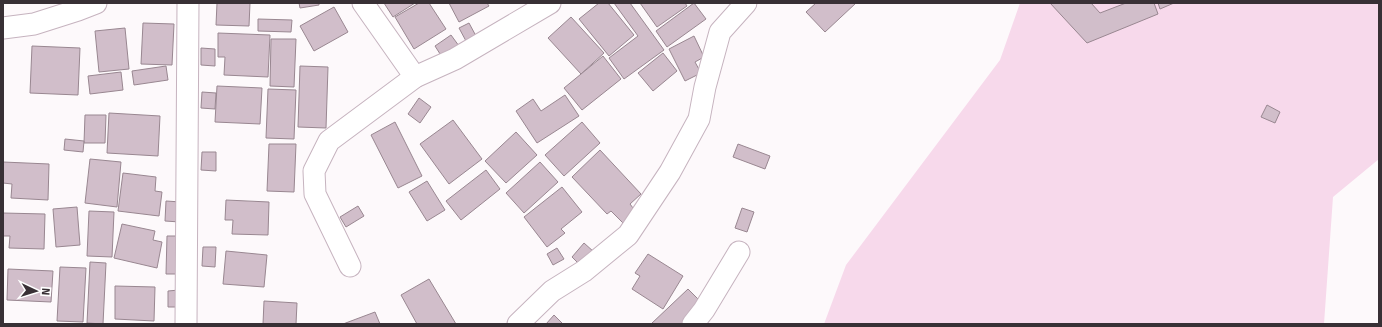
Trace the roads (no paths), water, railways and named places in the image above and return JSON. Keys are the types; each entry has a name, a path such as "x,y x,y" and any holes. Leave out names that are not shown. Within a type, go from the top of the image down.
{"street":[{"path":"3,28 34,24 96,3"},
{"path":"186,324 188,3"},
{"path":"363,3 415,77"},
{"path":"350,266 315,194 314,171 329,142 415,77 455,59 550,3"},
{"path":"518,324 552,291 584,271 628,235 670,172 699,119 705,87 720,32 746,3"},
{"path":"693,324 704,310 740,252"}]}
